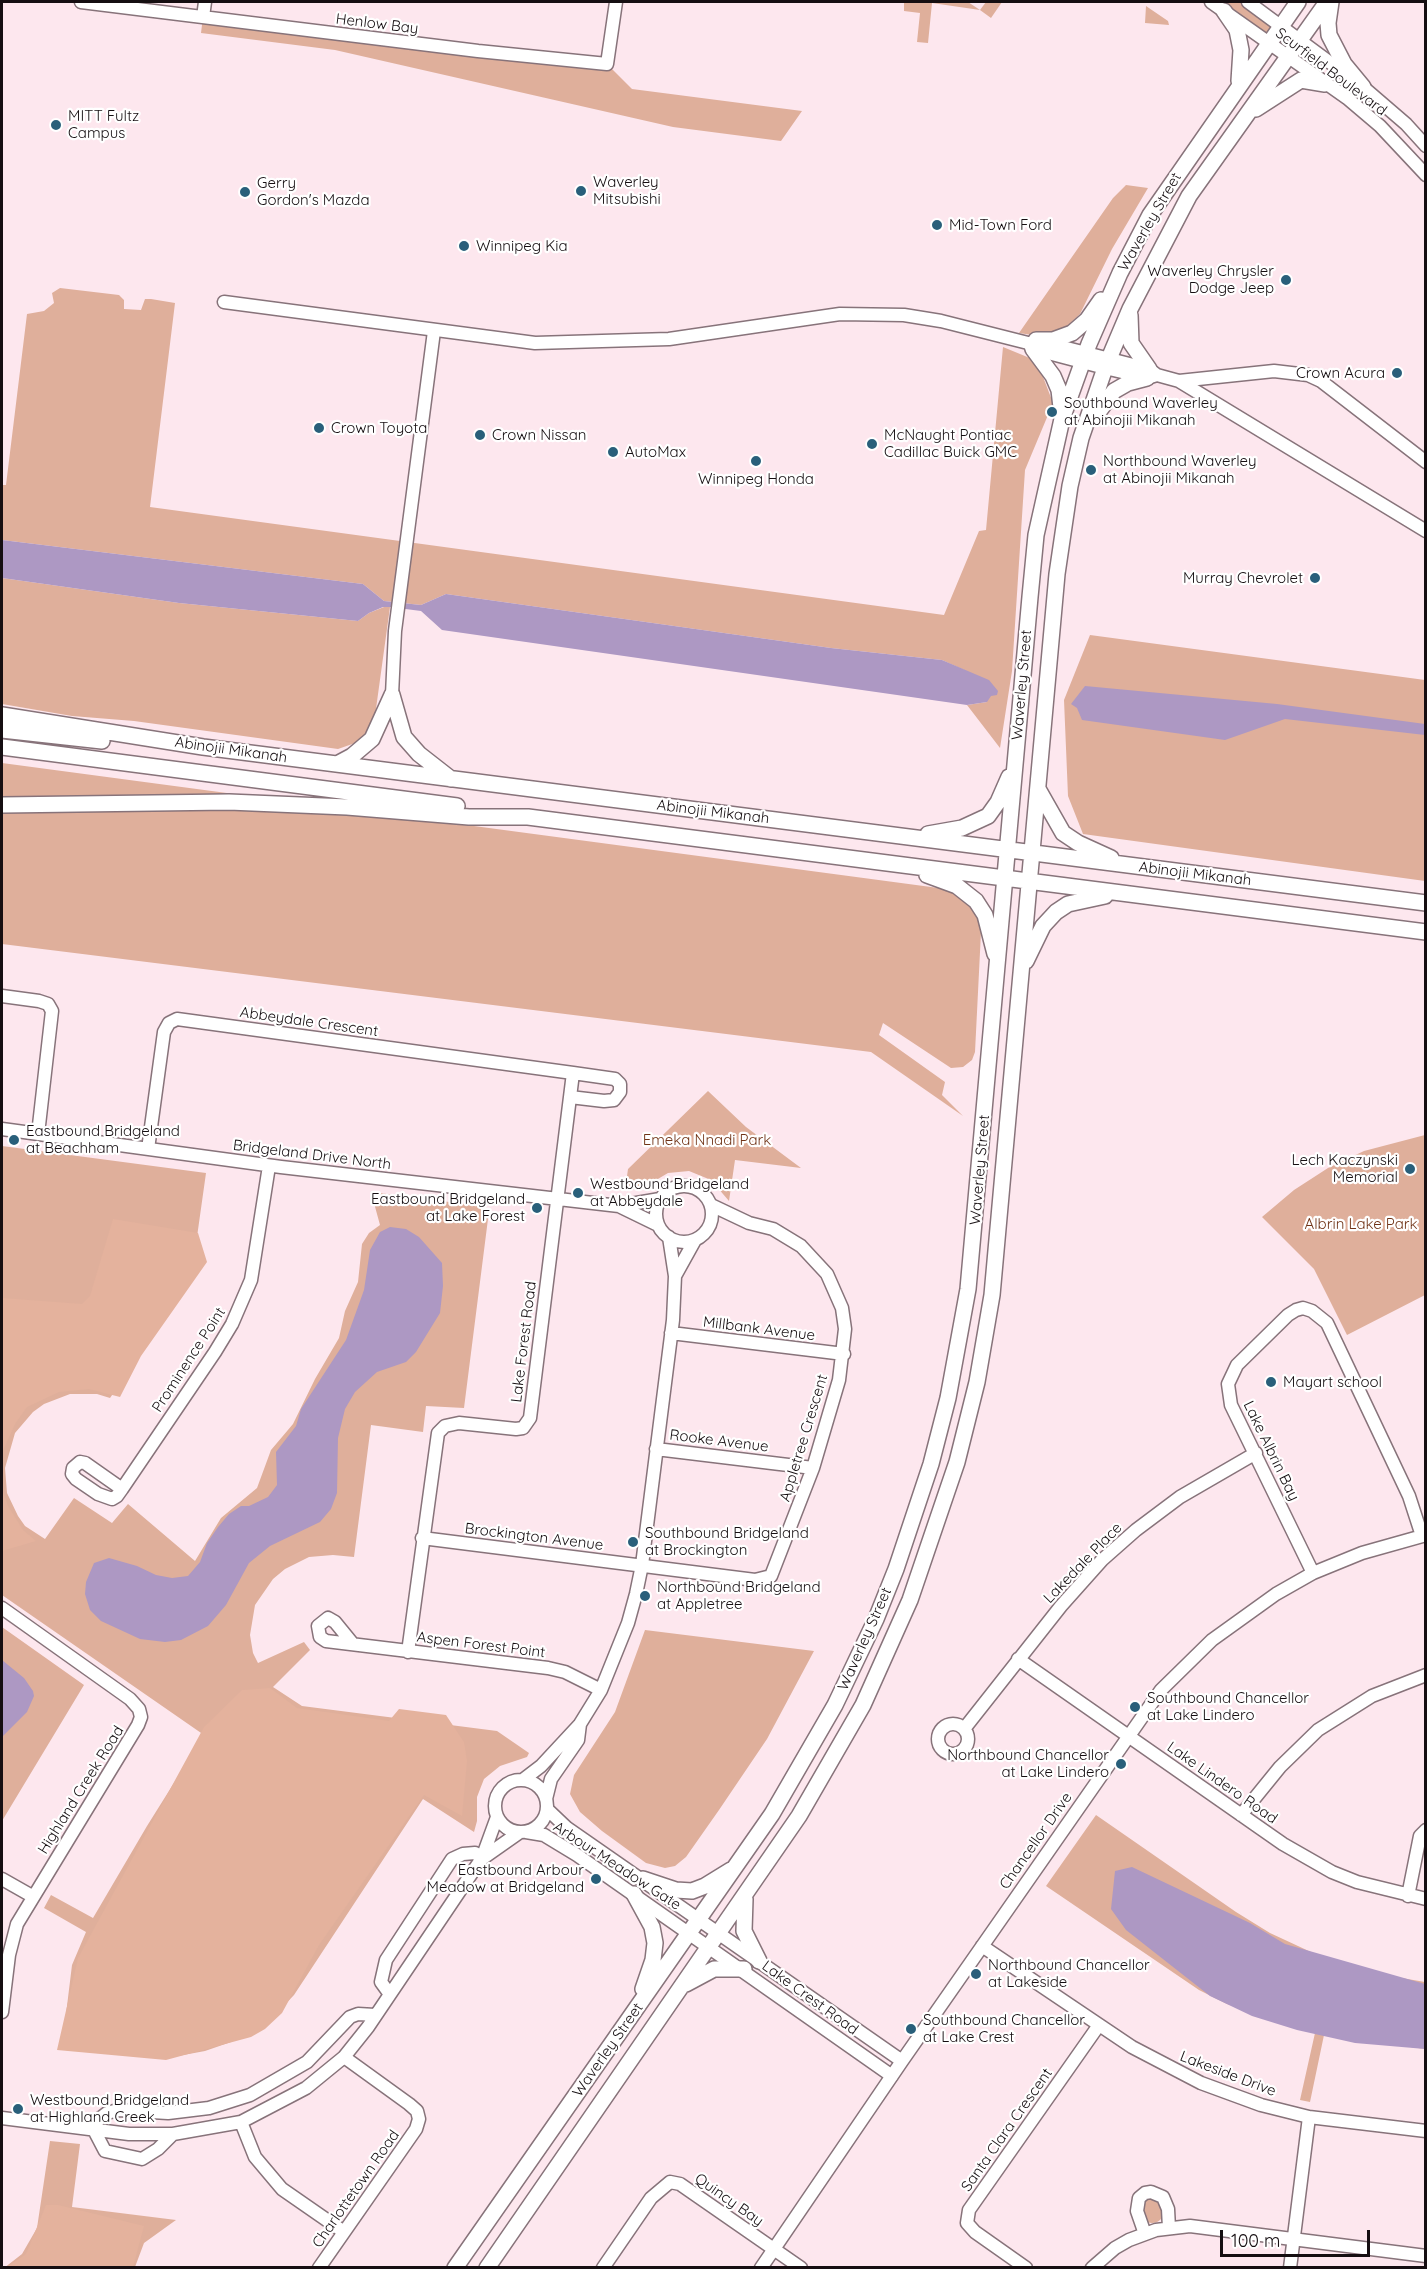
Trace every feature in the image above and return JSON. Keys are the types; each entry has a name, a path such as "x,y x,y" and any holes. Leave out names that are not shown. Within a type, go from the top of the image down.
{"main road":[{"name":"Waverley Street","path":"455,2268 690,1932 793,1780 847,1681 896,1569 931,1464 948,1398 970,1280 1036,535 1062,419 1084,357 1120,273 1165,191 1298,2"},
{"path":"1329,2 1328,22 1333,44 1344,64 1363,87"},
{"name":"Waverley Street","path":"487,2268 745,1896 821,1780 863,1704 910,1600 950,1487 977,1382 994,1286 1059,557 1070,486 1081,438 1107,364 1130,309 1189,196 1329,2"},
{"path":"1224,11 1237,30 1241,50 1238,86"},
{"path":"1246,116 1301,80 1325,84"},
{"path":"1062,419 1059,390 1053,376 1032,344 1072,333 1087,320 1120,273"},
{"path":"1081,438 1114,391 1151,374 1131,343 1130,309"},
{"path":"337,764 352,756 372,739 392,695"},
{"path":"392,695 404,737 419,754 451,779"},
{"name":"Abinojii Mikanah","path":"2,715 174,742 337,764 1425,903"},
{"path":"2,730 120,744 174,742"},
{"path":"2,747 454,805 528,817"},
{"path":"910,837 962,828 988,816 998,802 1015,766"},
{"path":"1038,788 1056,824 1067,836 1124,865"},
{"name":"Abinojii Mikanah","path":"2,805 219,802 347,807 469,817 528,817 1425,932"},
{"path":"904,866 957,886 976,901 987,921 998,966"},
{"path":"1023,968 1043,926 1056,912 1074,902 1120,893"},
{"path":"643,1879 676,1890 692,1891 705,1887 734,1868"},
{"path":"634,1894 652,1927 655,1948 638,2006"},
{"path":"745,1896 744,1931 759,1961"},
{"path":"681,1988 714,1969 744,1969"}],"street":[{"name":"Henlow Bay","path":"81,2 466,50 608,64 616,2"},
{"path":"203,17 205,2"},
{"name":"Scurfield Boulevard","path":"1211,2 1380,126 1425,175"},
{"name":"Scurfield Boulevard","path":"1248,2 1363,87 1406,124 1425,146"},
{"path":"224,302 535,343 669,339 796,319 863,312 941,321 1179,381 1425,531"},
{"path":"392,695 395,631 434,331"},
{"path":"1179,381 1274,370 1308,375 1321,381 1425,462"},
{"path":"2,996 39,1001 48,1004 52,1011 38,1134"},
{"name":"Abbeydale Crescent","path":"148,1149 164,1032 169,1023 177,1019 615,1079 620,1084 620,1092 614,1100 570,1097"},
{"path":"557,1200 573,1073"},
{"name":"Bridgeland Drive North","path":"2,1129 269,1166 557,1200 619,1206 660,1199"},
{"name":"Prominence Point","path":"122,1489 215,1352 240,1309 255,1264 269,1166"},
{"path":"675,1276 695,1240 709,1228 712,1217 711,1205 702,1192 687,1186 672,1188 660,1199 656,1216 658,1225 669,1238 677,1241 695,1240"},
{"name":"Lake Forest Road","path":"408,1652 438,1432 445,1426 459,1423 523,1428 530,1418 557,1200"},
{"name":"Appletree Crescent","path":"642,1565 755,1580 766,1579 777,1564 813,1468 828,1424 844,1354 845,1329 842,1308 827,1274 816,1260 788,1237 749,1223 711,1205"},
{"name":"Bridgeland Drive North","path":"619,1206 658,1225"},
{"name":"Appletree Crescent","path":"709,1228 726,1223 749,1223"},
{"path":"524,1779 541,1766 580,1724 601,1690 628,1623 642,1565 671,1333 675,1276 669,1238"},
{"name":"Lake Albrin Bay","path":"1313,1573 1232,1405 1228,1384 1237,1365 1288,1315 1303,1308 1312,1311 1327,1323 1409,1496 1424,1535"},
{"name":"Millbank Avenue","path":"671,1333 844,1354"},
{"name":"Rooke Avenue","path":"656,1449 813,1468"},
{"name":"Lakedale Place","path":"964,1729 1077,1587 1136,1530 1180,1497 1256,1453"},
{"name":"Chancellor Drive","path":"761,2268 902,2061 1161,1690 1212,1640 1254,1608 1313,1573 1362,1553 1424,1535"},
{"name":"Brockington Avenue","path":"422,1538 642,1565"},
{"name":"Highland Creek Road","path":"2,1608 130,1699 139,1709 141,1717 32,1896 12,1939 3,1986 2,2012"},
{"name":"Aspen Forest Point","path":"353,1644 548,1668 572,1675 601,1690"},
{"name":"Lake Lindero Road","path":"1018,1659 1283,1844 1332,1872 1408,1896 1425,1899"},
{"path":"1241,1815 1280,1767 1318,1730 1372,1696 1425,1675"},
{"path":"482,1858 542,1821 550,1779 578,1740 580,1724"},
{"path":"2,2118 129,2134 173,2134 241,2122 306,2088 344,2057 482,1858 497,1817 495,1802 501,1788 512,1780 524,1779 536,1784 547,1804"},
{"name":"Arbour Meadow Gate","path":"547,1804 567,1828 719,1933"},
{"path":"497,1817 509,1828 523,1832"},
{"path":"1408,1896 1420,1836 1425,1830"},
{"name":"Arbour Meadow Gate","path":"523,1832 539,1833 555,1841 710,1946"},
{"path":"390,1993 381,1982 386,1960 452,1859 463,1854 475,1854 482,1858"},
{"path":"2,1879 32,1896"},
{"name":"Lake Crest Road","path":"719,1933 902,2061"},
{"name":"Lake Crest Road","path":"710,1946 892,2076"},
{"name":"Lakeside Drive","path":"982,1946 1132,2047 1201,2083 1262,2105 1309,2117 1425,2131"},
{"path":"173,2134 158,2149 142,2158 105,2151 94,2130 98,2120 107,2113 118,2110 168,2113 209,2108 250,2095 307,2062 350,2017 358,2014 375,2015"},
{"name":"Santa Clara Crescent","path":"1026,2268 975,2232 967,2223 969,2210 1099,2025"},
{"name":"Charlottetown Road","path":"319,2268 416,2129 419,2119 417,2111 409,2104 344,2057"},
{"path":"1290,2268 1309,2117"},
{"path":"241,2122 255,2157 282,2189 344,2232"},
{"name":"Quincy Bay","path":"603,2268 651,2198 670,2182 680,2184 801,2268"},
{"path":"1145,2234 1137,2211 1139,2198 1145,2193 1151,2192 1163,2197 1168,2209 1169,2228"},
{"path":"1092,2268 1115,2248 1145,2234 1190,2226 1425,2256"}],"green space":[{"path":"904,2 968,2 980,10 932,3 928,43 917,42 920,13 904,11"},
{"path":"986,2 1002,2 991,18 980,10"},
{"path":"1211,2 1249,2 1281,25 1268,43"},
{"path":"1146,6 1168,21 1169,25 1145,23"},
{"path":"203,17 607,64 632,89 802,111 781,141 673,127 335,50 201,33"},
{"path":"1126,185 1148,188 1112,249 1080,314 1061,332 1032,335 1019,333 1113,198"},
{"path":"60,288 119,295 124,300 124,309 141,310 145,299 175,303 150,507 944,615 979,531 986,530 1003,347 1037,361 1053,403 1025,470 1012,671 1000,748 967,705 987,702 964,670 942,660 831,648 446,594 421,605 384,601 363,584 2,540 2,485 6,485 27,314 44,311 54,303 52,293"},
{"path":"2,578 179,603 358,621 369,613 390,607 375,716 369,729 358,742 338,749 134,721 72,716 2,704"},
{"path":"1090,635 1425,680 1425,881 1083,834 1068,796 1064,700"},
{"path":"2,763 946,889 961,896 971,905 977,915 981,932 975,1052 972,1060 963,1067 951,1068 883,1023 879,1035 945,1082 942,1095 963,1116 871,1052 2,944"},
{"name":"Emeka Nnadi Park","path":"708,1091 746,1127 801,1168 735,1160 729,1201 711,1180 689,1171 668,1173 641,1189 625,1190 628,1169"},
{"name":"Albrin Lake Park","path":"1425,1135 1425,1295 1347,1335 1314,1269 1262,1217 1294,1190 1328,1168 1364,1151"},
{"path":"2,1146 206,1173 195,1251 167,1316 110,1398 97,1394 70,1394 44,1404 33,1412 15,1433 5,1468 7,1493 18,1516 25,1526 45,1539 74,1498 112,1523 128,1504 195,1561 221,1518 257,1488 271,1450 293,1424 315,1379 339,1338 345,1311 358,1282 362,1244 369,1233 380,1225 371,1192 481,1206 481,1210 489,1211 464,1408 426,1406 423,1432 371,1425 354,1557 333,1555 309,1557 285,1569 273,1579 255,1605 250,1635 253,1653 258,1663 304,1642 310,1650 273,1687 302,1706 497,1731 529,1753 527,1757 500,1766 484,1779 477,1797 477,1821 474,1832 423,1799 294,1995 279,2011 231,2042 205,2051 178,2056 62,2047 72,1965 86,1932 44,1908 51,1895 93,1918 204,1735 2,1595"},
{"path":"2,1627 84,1685 2,1821"},
{"path":"645,1630 814,1651 767,1739 719,1810 686,1857 675,1866 665,1868 646,1863 602,1831 580,1812 570,1794 574,1775 615,1712"},
{"path":"1096,1815 1270,1933 1326,1959 1384,1975 1425,1982 1425,2049 1324,2035 1310,2102 1300,2100 1315,2033 1227,2004 1199,1990 1046,1886"},
{"path":"50,2141 80,2144 72,2207 176,2220 144,2243 135,2267 4,2268 22,2254 37,2228"},
{"path":"1152,2199 1160,2203 1164,2211 1160,2219 1152,2223 1144,2219 1140,2211 1144,2203"}],"shaded area":[{"path":"2,540 363,584 384,601 421,605 446,594 831,648 942,660 989,680 998,691 997,695 991,696 987,702 967,705 442,630 421,611 383,607 358,621 179,603 2,578"},
{"path":"1085,686 1277,704 1425,724 1425,735 1285,719 1225,740 1082,720 1077,708 1071,704"},
{"path":"113,1219 198,1233 207,1262 141,1356 120,1397 89,1389 59,1392 27,1407 15,1424 2,1453 2,1298 82,1304 90,1296"},
{"path":"390,1227 406,1229 419,1237 442,1263 443,1286 440,1313 416,1352 406,1362 377,1372 355,1392 345,1409 338,1438 337,1493 331,1509 320,1522 270,1546 249,1563 226,1605 208,1626 181,1640 165,1642 140,1639 101,1621 90,1610 85,1594 86,1582 94,1563 109,1558 137,1566 156,1575 172,1578 188,1576 200,1562 207,1543 229,1514 241,1506 249,1506 268,1497 277,1485 276,1452 296,1426 301,1409 346,1340 364,1290 370,1250 380,1232"},
{"path":"2,1489 8,1506 23,1530 36,1541 2,1551"},
{"path":"2,1660 24,1678 34,1696 27,1712 2,1737"},
{"path":"270,1688 297,1708 389,1721 399,1709 446,1715 464,1742 467,1761 462,1816 424,1795 319,1945 282,2013 265,2029 251,2037 166,2060 57,2050 78,1958 204,1727 242,1690"},
{"path":"1132,1867 1250,1923 1285,1944 1425,1984 1425,2049 1355,2043 1297,2030 1252,2016 1210,1996 1126,1930 1111,1909 1115,1871"},
{"path":"46,2205 58,2205 144,2226 133,2267 7,2267 26,2254"}],"place":[{"name":"MITT Fultz Campus","path":"56,125"},
{"name":"Waverley Mitsubishi","path":"581,191"},
{"name":"Gerry Gordon's Mazda","path":"245,192"},
{"name":"Mid-Town Ford","path":"937,225"},
{"name":"Winnipeg Kia","path":"464,246"},
{"name":"Waverley Chrysler Dodge Jeep","path":"1286,280"},
{"name":"Crown Acura","path":"1397,373"},
{"name":"Southbound Waverley at Abinojii Mikanah","path":"1052,412"},
{"name":"Crown Toyota","path":"319,428"},
{"name":"Crown Nissan","path":"480,435"},
{"name":"McNaught Pontiac Cadillac Buick GMC","path":"872,444"},
{"name":"AutoMax","path":"613,452"},
{"name":"Winnipeg Honda","path":"756,461"},
{"name":"Northbound Waverley at Abinojii Mikanah","path":"1091,470"},
{"name":"Murray Chevrolet","path":"1315,578"},
{"name":"Eastbound Bridgeland at Beachham","path":"14,1140"},
{"name":"Lech Kaczynski Memorial","path":"1410,1169"},
{"name":"Westbound Bridgeland at Abbeydale","path":"578,1193"},
{"name":"Eastbound Bridgeland at Lake Forest","path":"537,1208"},
{"name":"Mayart school","path":"1271,1382"},
{"name":"Southbound Bridgeland at Brockington","path":"633,1542"},
{"name":"Northbound Bridgeland at Appletree","path":"645,1596"},
{"name":"Southbound Chancellor at Lake Lindero","path":"1135,1707"},
{"name":"Northbound Chancellor at Lake Lindero","path":"1121,1764"},
{"name":"Eastbound Arbour Meadow at Bridgeland","path":"596,1879"},
{"name":"Northbound Chancellor at Lakeside","path":"976,1974"},
{"name":"Southbound Chancellor at Lake Crest","path":"911,2029"},
{"name":"Westbound Bridgeland at Highland Creek","path":"18,2109"}]}
